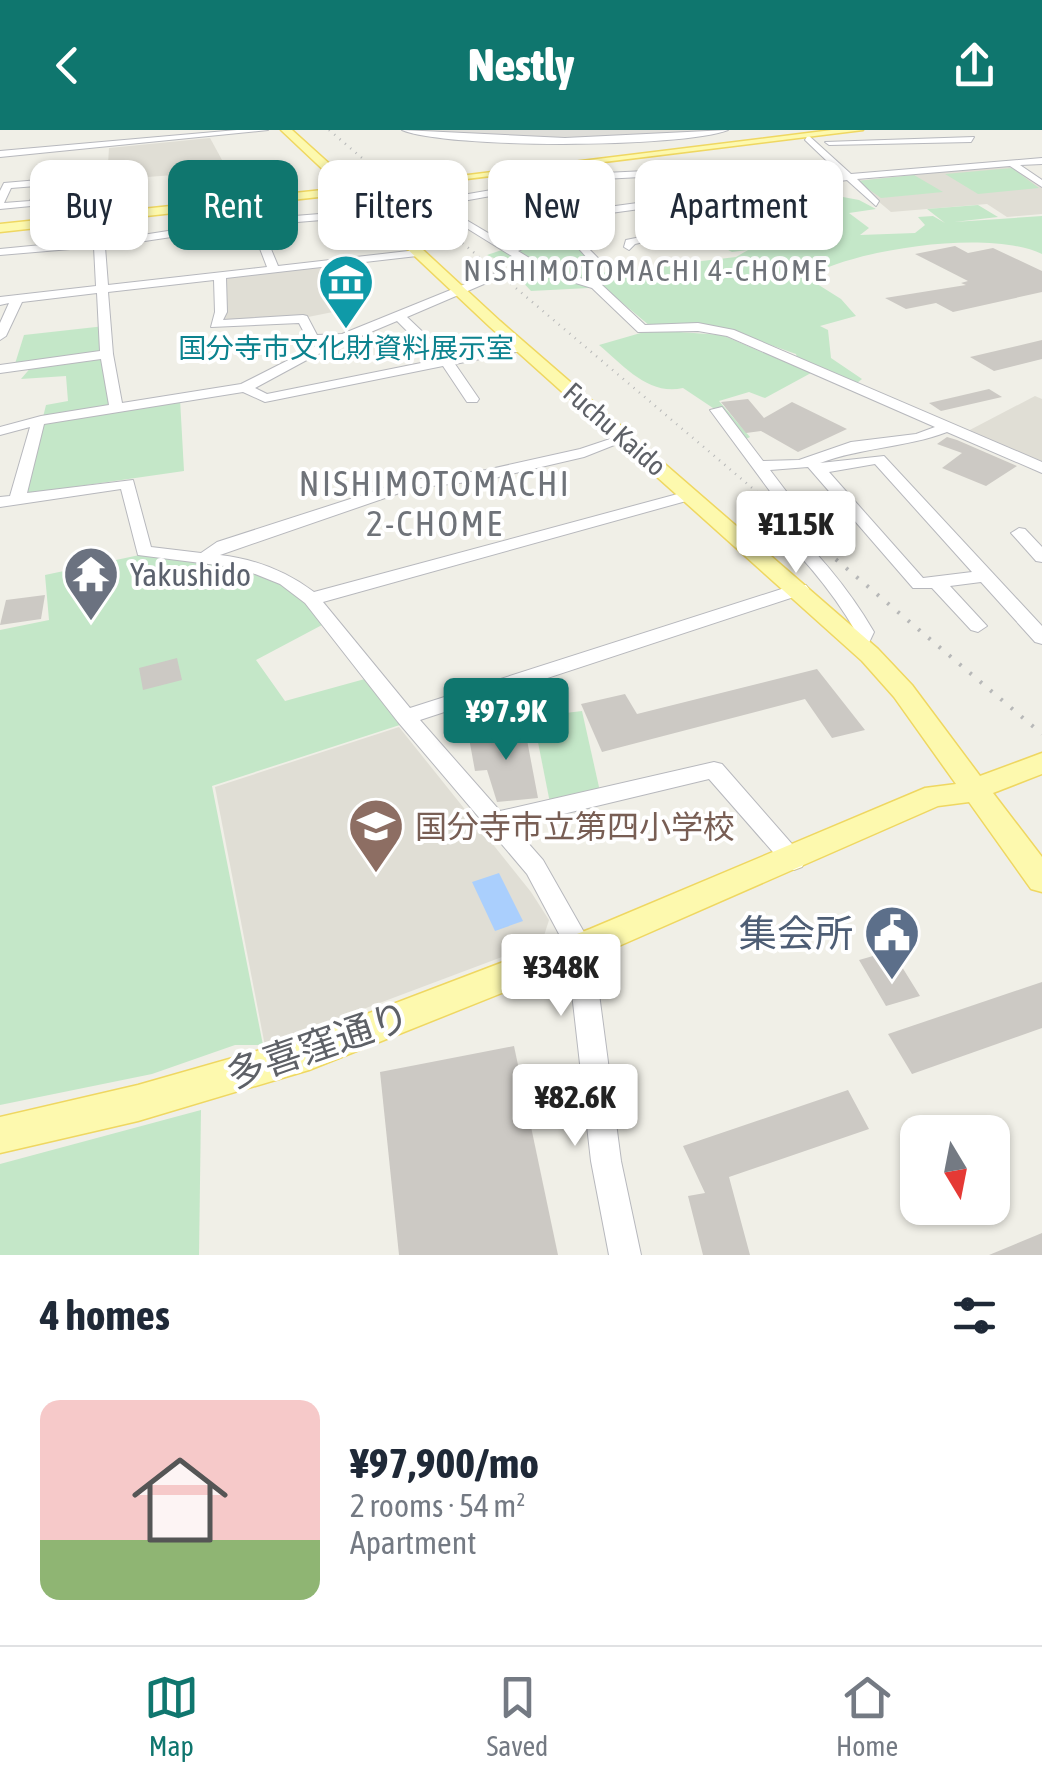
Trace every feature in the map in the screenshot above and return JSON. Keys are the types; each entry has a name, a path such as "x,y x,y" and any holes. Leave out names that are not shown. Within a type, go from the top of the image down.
{"main road":[{"name":"Fuchu Kaido","path":"286,130 318,163"},
{"path":"612,160 808,137 836,130"},
{"path":"738,146 855,134"},
{"path":"488,173 411,181 424,184 488,181"},
{"path":"148,210 318,192"},
{"path":"148,210 318,192"},
{"path":"29,222 25,223 30,223"},
{"path":"1,227 29,222"},
{"path":"1,227 30,224"},
{"name":"Fuchu Kaido","path":"416,250 859,644 903,692 968,792 1042,880"},
{"name":"多喜窪通り","path":"0,1134 138,1104 268,1067 580,948 794,860 808,861 955,803 968,792 1042,763"}],"street":[{"path":"0,154 106,160 264,130"},
{"path":"406,130 478,141 617,140 724,130"},
{"path":"855,134 866,152"},
{"path":"830,142 855,134 884,141 970,139"},
{"path":"808,137 832,160"},
{"path":"927,137 940,153"},
{"path":"516,154 554,152 551,140"},
{"path":"617,140 633,158"},
{"path":"911,140 924,152"},
{"path":"884,141 895,151"},
{"path":"738,146 749,160"},
{"path":"843,178 1042,161"},
{"path":"1012,164 1039,181"},
{"path":"843,170 876,203"},
{"path":"615,183 635,200"},
{"path":"30,184 7,185 0,204 30,204"},
{"path":"468,227 540,269 596,286 642,328 717,330 1042,468"},
{"path":"0,252 30,250"},
{"path":"100,250 107,354 116,408"},
{"path":"267,250 274,267"},
{"path":"509,254 515,250"},
{"path":"586,250 594,260 596,286"},
{"path":"637,250 642,252"},
{"path":"0,301 101,293 274,267 418,252"},
{"path":"220,275 220,312 215,324 263,330 303,319 313,339 357,335"},
{"path":"494,276 401,318 311,352 245,388 40,420 9,499 127,484 144,551 262,569 311,598 405,717 534,867 580,948 606,1161 625,1255"},
{"path":"0,336 17,300"},
{"path":"401,318 448,364 472,399"},
{"path":"672,318 742,330 764,342 767,351"},
{"path":"245,388 261,399 521,347"},
{"path":"0,369 107,354"},
{"path":"717,410 781,494"},
{"path":"0,431 38,425"},
{"path":"814,466 851,446 918,438 946,428"},
{"path":"205,558 223,546 412,484 486,476 584,453 625,438"},
{"path":"760,466 814,466 879,459 1042,638"},
{"path":"814,466 919,584 985,576"},
{"path":"311,598 692,495"},
{"path":"760,507 792,535 848,600 865,632 859,644"},
{"path":"1042,530 1019,533 1042,556"},
{"path":"936,582 978,626"},
{"path":"405,717 800,589"},
{"path":"496,821 714,770 794,860"}],"shaded area":[{"path":"418,130 719,130 622,138 460,138"},
{"path":"210,138 222,160 168,160 168,175 148,177 148,160 108,160 109,148"},
{"path":"1011,165 1042,186 1042,214 1007,217 987,204 891,212 854,181"},
{"path":"332,264 363,306 308,317 222,325 225,277"},
{"path":"1035,396 1042,399 1042,463 966,432"},
{"name":"国分寺市立第四小学校","path":"399,727 531,892 549,920 542,942 265,1046 215,787"}],"green space":[{"path":"1012,168 1039,188 978,194 945,174"},
{"path":"914,175 943,192 881,198 857,181"},
{"path":"843,197 876,209 849,213 869,228 860,235 915,233 925,225 918,217 933,216 945,223 927,209 978,205 998,217 954,222 1042,216 1042,254 990,243 924,245 858,258 806,277 841,299 856,316 820,326 828,330 831,358 862,379 852,387 798,362 796,354 734,332 650,326 601,285 600,273 736,257 748,250 843,250"},
{"path":"502,250 582,250 590,260 589,288 531,291 505,263 487,255"},
{"path":"105,326 116,408 180,399 184,471 24,494 46,405 68,401 66,376 21,379 33,365 14,367 24,335"},
{"path":"651,330 722,335 811,373 765,398 749,392 719,401 750,437 744,440 722,414 683,388 659,388 648,383 599,345"},
{"path":"149,553 248,567 292,587 309,603 322,625 256,660 285,701 372,677 409,722 212,786 263,1045 235,1045 152,1074 0,1105 0,630 49,620 45,575"},
{"path":"582,711 601,796 551,808 533,717"},
{"path":"201,1110 199,1255 0,1255 0,1164"}],"water":[{"path":"499,873 523,921 495,931 472,882"}],"building":[{"path":"955,246 968,253 993,248 1042,271 1042,292 953,312 936,303 906,309 885,298 966,285 961,283 968,281 915,254"},
{"path":"1042,340 1042,359 994,371 970,357"},
{"path":"989,389 1002,397 941,411 929,403"},
{"path":"748,399 764,418 792,402 847,429 798,452 761,431 746,433 721,402"},
{"path":"947,437 1017,466 986,486 942,468 962,453 937,444"},
{"path":"45,595 41,619 0,625 6,600"},
{"path":"177,658 182,680 143,690 139,668"},
{"path":"817,669 865,730 832,738 805,699 602,752 581,704 625,694 637,714"},
{"path":"524,724 538,798 497,802 487,770 475,771 469,738"},
{"name":"集会所","path":"887,952 920,996 886,1006 859,960"},
{"path":"1042,982 1042,1028 912,1074 888,1034"},
{"path":"514,1046 558,1255 399,1255 380,1072"},
{"path":"848,1090 869,1129 729,1177 750,1255 703,1255 688,1196 705,1193 683,1146"},
{"path":"1042,1233 1042,1255 989,1255"}],"tunnel":[{"path":"494,276 500,266"}],"railway":[{"path":"329,130 777,509"},
{"path":"774,507 1042,734"}],"place":[{"name":"国分寺市文化財資料展示室","path":"346,331"},
{"name":"Yakushido","path":"91,623"},
{"name":"国分寺市立第四小学校","path":"376,875"},
{"name":"集会所","path":"892,982"}],"district":[{"name":"NISHIMOTOMACHI 4-CHOME","path":"646,270"},
{"name":"NISHIMOTOMACHI 2-CHOME","path":"435,503"}]}
